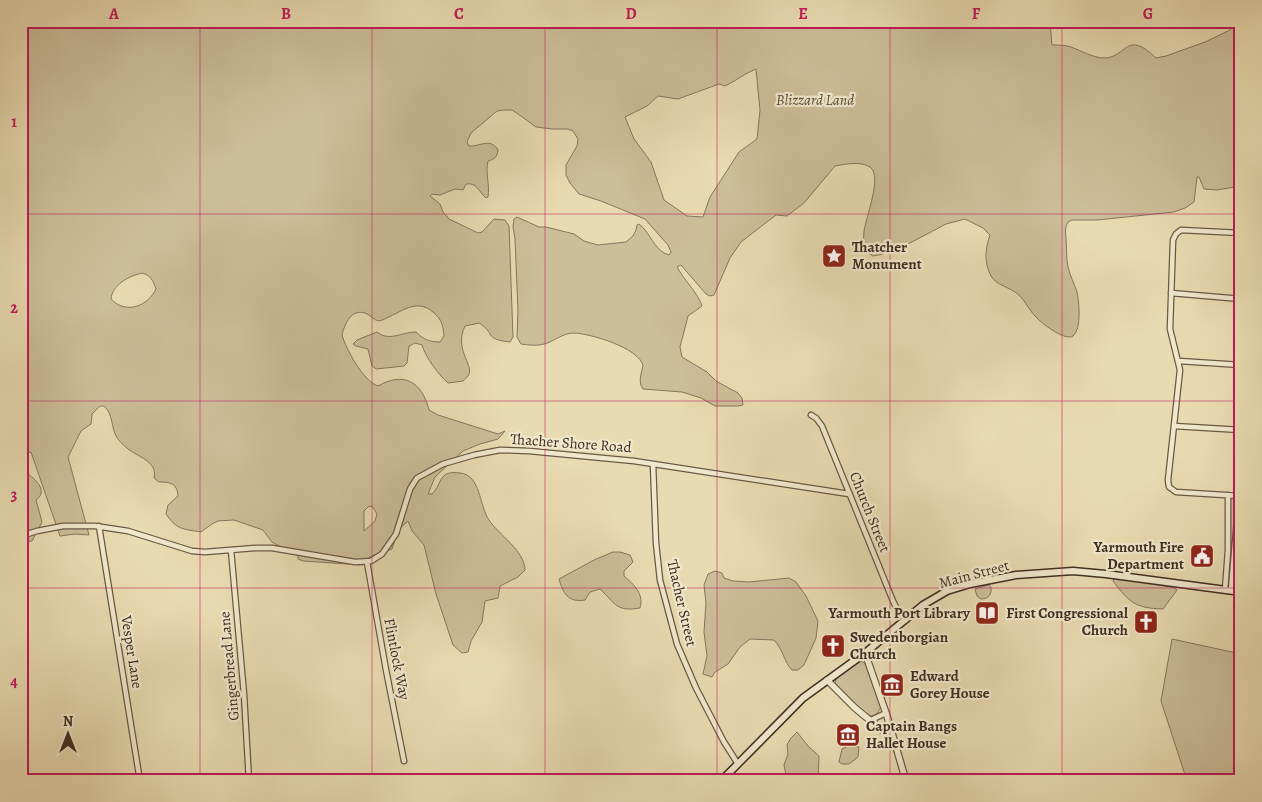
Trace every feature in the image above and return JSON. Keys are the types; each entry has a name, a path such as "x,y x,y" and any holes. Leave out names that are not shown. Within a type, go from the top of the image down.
{"main road":[{"name":"Main Street","path":"721,781 799,701 865,653 928,602 947,591 993,579 1033,573 1084,572 1241,592"}],"street":[{"path":"1228,590 1240,496 1180,493 1172,490 1168,483 1180,373 1179,361 1170,334 1172,242 1177,232 1185,230 1241,233"},
{"path":"1171,293 1241,299"},
{"path":"1179,361 1241,364"},
{"name":"Church Street","path":"811,415 822,426 893,601 898,611 906,620"},
{"path":"1174,426 1241,430"},
{"name":"Thacher Shore Road","path":"367,562 374,560 382,554 396,534 408,493 414,481 426,472 443,464 474,455 505,450 625,460 849,494"},
{"name":"Thacher Street","path":"653,464 656,543 660,580 677,644 696,688 738,764"},
{"path":"1228,495 1228,590"},
{"path":"21,536 63,526 99,526 128,532 188,550 205,552 272,548 348,561 367,562"},
{"name":"Vesper Lane","path":"99,526 140,781"},
{"name":"Gingerbread Lane","path":"231,550 244,694 249,781"},
{"name":"Flintlock Way","path":"367,562 404,761"},
{"path":"865,653 896,742 906,781"},
{"path":"827,680 855,708 896,742"},
{"path":"871,720 886,713"}],"green space":[{"name":"Blizzard Land","path":"21,21 1050,21 1052,45 1069,46 1101,58 1112,57 1132,45 1146,50 1156,58 1166,56 1205,42 1241,23 1241,186 1217,190 1204,189 1199,177 1197,177 1194,202 1174,212 1097,220 1072,220 1068,222 1066,227 1067,264 1077,292 1079,308 1078,327 1073,336 1069,337 1060,334 1041,322 1019,295 1000,284 991,276 986,261 986,251 990,235 983,228 965,219 946,224 910,243 883,254 873,256 865,251 864,232 875,179 874,172 870,167 862,164 853,163 835,166 804,203 787,216 776,215 741,242 730,258 714,295 706,294 681,265 677,267 702,306 688,316 680,347 682,357 707,372 716,381 738,393 742,398 743,405 738,406 715,406 701,398 682,392 643,389 640,381 643,366 640,359 624,348 601,339 573,333 566,334 541,345 521,344 517,337 518,311 513,227 514,219 517,217 539,227 574,234 584,241 598,245 626,242 633,236 639,224 660,250 669,255 671,252 668,245 645,219 579,194 570,183 566,175 566,165 577,146 578,139 573,131 536,127 512,110 497,111 471,133 467,142 469,146 485,143 492,144 498,150 495,157 488,161 488,197 486,198 473,184 466,184 463,190 455,189 440,195 432,194 430,196 440,204 443,212 449,219 478,233 482,232 494,219 505,220 509,226 513,337 510,342 496,339 479,323 465,326 462,334 462,349 469,366 469,374 463,381 448,383 433,366 422,345 415,343 409,346 407,363 404,366 376,369 372,366 368,349 353,344 357,340 377,332 382,335 391,336 416,332 426,340 440,342 444,336 442,323 436,315 426,308 413,306 379,321 365,313 356,313 349,318 342,335 356,364 372,383 378,386 396,379 411,382 422,392 429,410 438,415 498,434 505,431 498,439 463,451 435,477 428,494 432,494 444,475 448,473 467,475 476,485 489,520 521,556 524,563 525,570 518,577 500,586 498,598 485,601 482,622 471,641 468,652 462,653 453,645 436,594 424,545 412,531 408,521 398,530 392,549 369,557 363,565 303,561 298,559 298,553 290,552 272,542 263,530 234,520 218,521 201,532 181,528 166,514 168,505 178,496 176,488 172,484 159,482 154,478 153,467 150,463 131,451 117,438 107,409 104,406 100,406 92,414 91,424 81,431 68,457 89,535 60,536 31,452 21,456","holes":["756,69 760,110 757,139 739,152 710,197 703,217 687,216 664,200 651,162 634,139 625,117 647,106 658,96 678,99 719,84 725,86","137,274 147,275 155,286 156,289 148,300 136,306 123,307 111,299 114,289 118,285","372,506 377,514 375,521 364,531 364,511"]},
{"path":"21,469 34,479 40,487 40,496 36,500 42,522 32,541 21,542"},
{"path":"1232,498 1237,500 1232,549 1230,547 1230,500"},
{"path":"613,552 630,555 633,562 624,571 624,576 635,586 641,598 640,608 621,608 613,603 600,589 590,592 585,600 574,600 567,596 562,589 559,579"},
{"path":"715,571 722,573 724,578 733,581 749,582 789,578 796,582 806,596 818,621 816,638 804,665 798,670 792,670 774,640 750,639 740,647 728,664 715,672 712,677 703,674 707,656 704,632 706,603 704,585 708,574"},
{"path":"1114,578 1173,587 1177,590 1163,609 1139,606 1124,595 1113,581"},
{"path":"989,585 991,592 988,597 981,599 977,596 975,589"},
{"path":"1172,639 1241,654 1241,759 1235,781 1187,781 1161,701"},
{"path":"861,661 866,664 881,706 877,714 873,716 864,713 835,684 836,678"},
{"path":"797,732 819,756 818,781 787,781 784,765 788,754 787,745"},
{"path":"850,745 859,747 858,757 849,764 842,764 839,762 842,749"}],"place":[{"name":"Thatcher Monument","path":"834,256"},
{"name":"Yarmouth Fire Department","path":"1202,556"},
{"name":"Yarmouth Port Library","path":"987,613"},
{"name":"First Congressional Church","path":"1146,622"},
{"name":"Swedenborgian Church","path":"833,646"},
{"name":"Edward Gorey House","path":"892,685"},
{"name":"Captain Bangs Hallet House","path":"848,735"}]}
